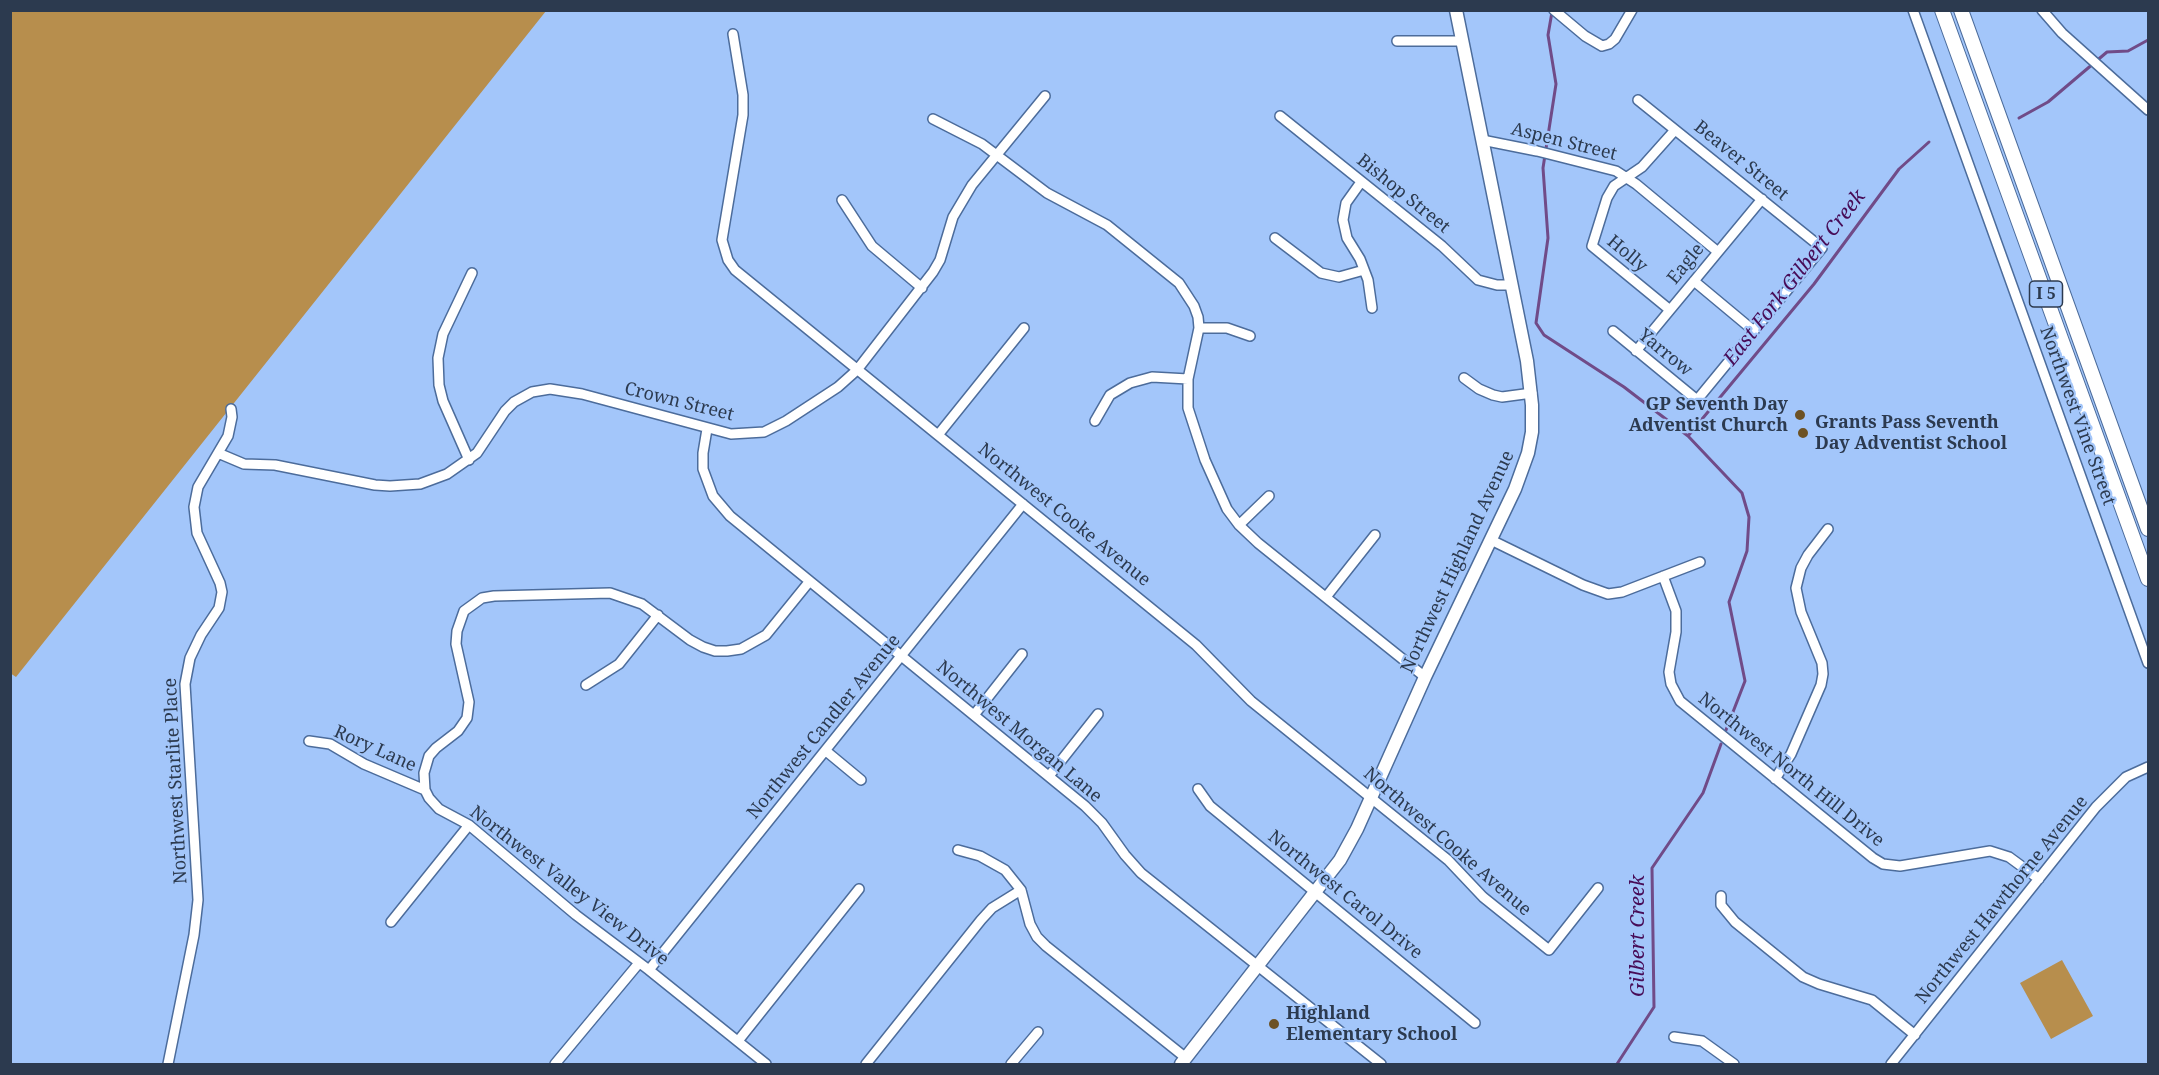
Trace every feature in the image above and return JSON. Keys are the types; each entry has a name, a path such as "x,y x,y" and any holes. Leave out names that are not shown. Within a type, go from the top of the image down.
{"highway":[{"name":"I 5","path":"1942,10 2148,579"},
{"name":"I 5","path":"1961,10 2148,529"}],"main road":[{"name":"Northwest Highland Avenue","path":"1184,1061 1345,853 1526,462 1532,432 1532,393 1456,10"}],"street":[{"path":"1554,10 1585,36 1602,46 1615,39 1632,10"},
{"name":"Northwest Vine Street","path":"1913,10 2148,663"},
{"path":"2042,10 2062,33 2148,110"},
{"name":"Northwest Cooke Avenue","path":"733,34 743,95 743,115 723,230 724,250 735,270 1196,645 1251,701 1448,860 1482,897 1549,950 1598,888"},
{"path":"1397,41 1462,41"},
{"name":"Crown Street","path":"218,453 244,464 275,465 390,486 420,484 435,479 469,460 485,444 514,402 532,392 542,390 571,392 731,434 764,432 786,421 838,387 857,370 922,288 940,260 952,217 959,204 1045,96"},
{"name":"Beaver Street","path":"1638,100 1822,248 1754,330"},
{"name":"Bishop Street","path":"1280,116 1460,262 1478,280 1497,285 1510,285"},
{"path":"933,119 947,128 970,137 997,154 1047,193 1107,225 1179,283 1196,311 1199,328 1188,379 1187,393 1192,422 1217,490 1227,509 1239,525 1258,543 1425,677"},
{"path":"1626,177 1642,167 1675,130"},
{"name":"Aspen Street","path":"1482,140 1616,171 1718,252"},
{"name":"Holly","path":"1626,177 1611,190 1592,246 1670,310"},
{"path":"1361,182 1346,203 1343,220 1347,238 1364,270 1370,289 1372,308"},
{"name":"Eagle","path":"1636,351 1762,199"},
{"path":"842,200 872,246 922,288"},
{"path":"1275,238 1321,273 1339,277 1364,270"},
{"path":"469,460 443,401 439,385 438,358 444,334 472,273"},
{"path":"1694,281 1754,330"},
{"path":"938,435 1024,328"},
{"path":"1199,328 1227,328 1250,336"},
{"name":"Yarrow","path":"1613,331 1697,400 1754,330"},
{"path":"1095,421 1110,395 1130,382 1152,377 1188,379"},
{"path":"1464,378 1479,389 1493,395 1510,396 1532,393"},
{"name":"Northwest Starlite Place","path":"168,1065 194,935 198,900 185,684 190,658 201,635 219,608 222,592 197,533 194,507 198,487 231,429 231,409"},
{"name":"Northwest Morgan Lane","path":"707,429 703,453 704,469 713,496 729,516 1049,776 1098,819 1141,873 1381,1065"},
{"path":"1239,525 1269,496"},
{"name":"Northwest Candler Avenue","path":"649,970 1023,504"},
{"path":"1775,779 1791,754 1821,684 1822,663 1801,612 1796,588 1801,568 1808,555 1828,529"},
{"path":"1326,597 1375,535"},
{"path":"1491,540 1583,585 1608,594 1617,594 1700,562"},
{"name":"Northwest North Hill Drive","path":"1663,576 1676,611 1677,626 1670,672 1671,684 1674,693 1699,718 1883,864 1900,866 1990,851 2009,856 2038,879"},
{"path":"425,790 424,773 429,756 458,731 469,711 456,644 459,620 472,604 482,598 610,593 642,604 690,640 715,651 741,649 766,635 809,582"},
{"path":"586,685 619,664 658,615"},
{"path":"974,715 1022,654"},
{"path":"1049,776 1098,714"},
{"name":"Rory Lane","path":"309,741 330,744 364,764 425,790"},
{"path":"826,751 861,780"},
{"name":"Northwest Hawthorne Avenue","path":"1891,1065 2110,791 2126,777 2148,767"},
{"name":"Northwest Carol Drive","path":"1197,789 1210,806 1475,1023"},
{"name":"Northwest Valley View Drive","path":"425,790 439,809 469,825 576,915 649,970 766,1065"},
{"path":"391,922 469,825"},
{"path":"958,850 995,863 1014,880 1021,890 1030,924 1046,946 1184,1061"},
{"path":"738,1041 859,889"},
{"path":"866,1065 981,920 992,908 1021,890"},
{"path":"1721,896 1721,905 1735,922 1803,977 1872,1000 1915,1035"},
{"path":"555,1065 639,963"},
{"path":"1011,1065 1038,1032"},
{"path":"1674,1037 1694,1038 1702,1041 1734,1065"}],"shaded area":[{"path":"10,11 546,11 16,677 10,673"},
{"path":"2062,960 2093,1016 2051,1039 2020,983"}],"waterway":[{"path":"1552,12 1548,35 1556,84 1543,168 1548,238 1536,323 1544,335 1624,387 1688,436 1742,493 1749,517 1747,551 1729,602 1745,681 1726,730"},
{"name":"East Fork Gilbert Creek","path":"2019,118 2048,102 2107,52 2128,51 2148,40"},
{"name":"East Fork Gilbert Creek","path":"1688,436 1814,284 1899,169 1929,142"},
{"name":"Gilbert Creek","path":"1617,1064 1654,1007 1652,868 1703,793 1721,744"}],"place":[{"name":"GP Seventh Day Adventist Church","path":"1800,415"},
{"name":"Grants Pass Seventh Day Adventist School","path":"1803,433"},
{"name":"Highland Elementary School","path":"1274,1024"}]}
